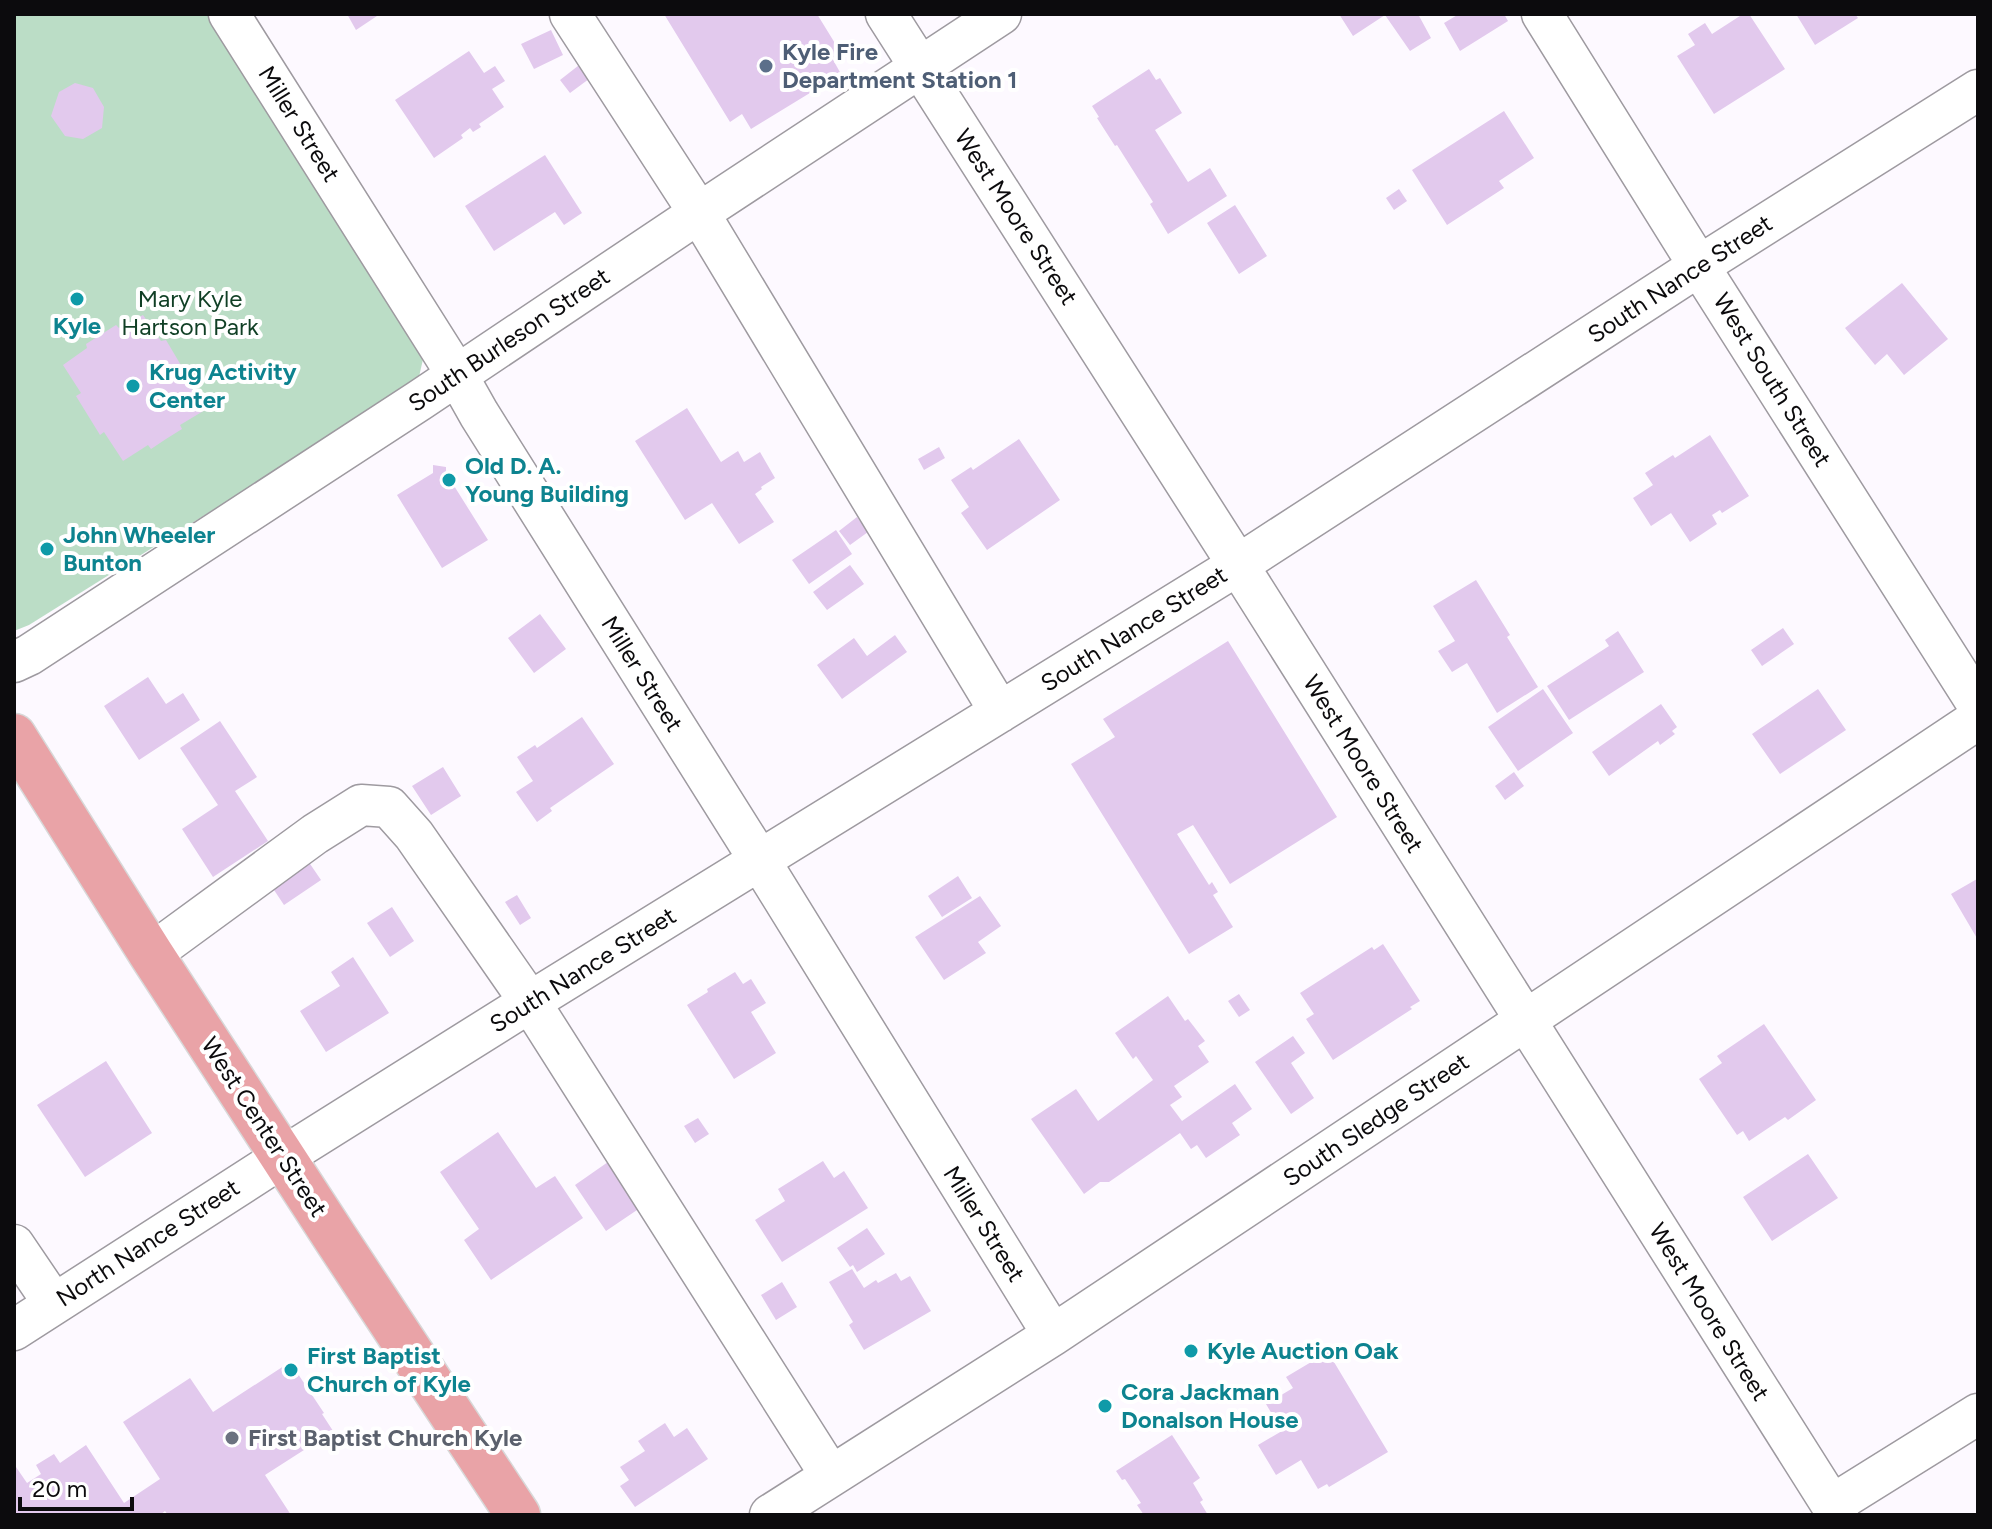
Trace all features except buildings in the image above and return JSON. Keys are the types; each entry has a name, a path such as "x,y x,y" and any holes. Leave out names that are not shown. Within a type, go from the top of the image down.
{"main road":[{"name":"West Center Street","path":"14,736 151,954 518,1515"}],"street":[{"name":"Miller Street","path":"229,14 1053,1335"},
{"path":"570,14 699,213 1000,712"},
{"name":"West Moore Street","path":"886,14 1835,1510"},
{"name":"South Burleson Street","path":"14,662 457,375 1001,14"},
{"name":"West South Street","path":"1542,14 1978,705"},
{"name":"South Nance Street","path":"283,1157 1238,565 1699,266 1978,90"},
{"name":"South Sledge Street","path":"770,1515 1053,1335 1978,719"},
{"path":"151,954 315,834 361,805 389,807 414,835 530,1002 831,1476"},
{"name":"North Nance Street","path":"14,1330 283,1157"},
{"path":"14,1245 54,1304"},
{"path":"1835,1510 1978,1414"}],"green space":[{"name":"Mary Kyle Hartson Park","path":"14,14 209,14 424,355 418,381 411,386 29,625 14,631"}],"place":[{"name":"Kyle Fire Department Station 1","path":"766,66"},
{"name":"Kyle","path":"77,299"},
{"name":"Krug Activity Center","path":"133,386"},
{"name":"Old D. A. Young Building","path":"449,480"},
{"name":"John Wheeler Bunton","path":"47,549"},
{"name":"Kyle Auction Oak","path":"1191,1351"},
{"name":"First Baptist Church of Kyle","path":"291,1370"},
{"name":"Cora Jackman Donalson House","path":"1105,1406"},
{"name":"First Baptist Church Kyle","path":"232,1438"}]}
